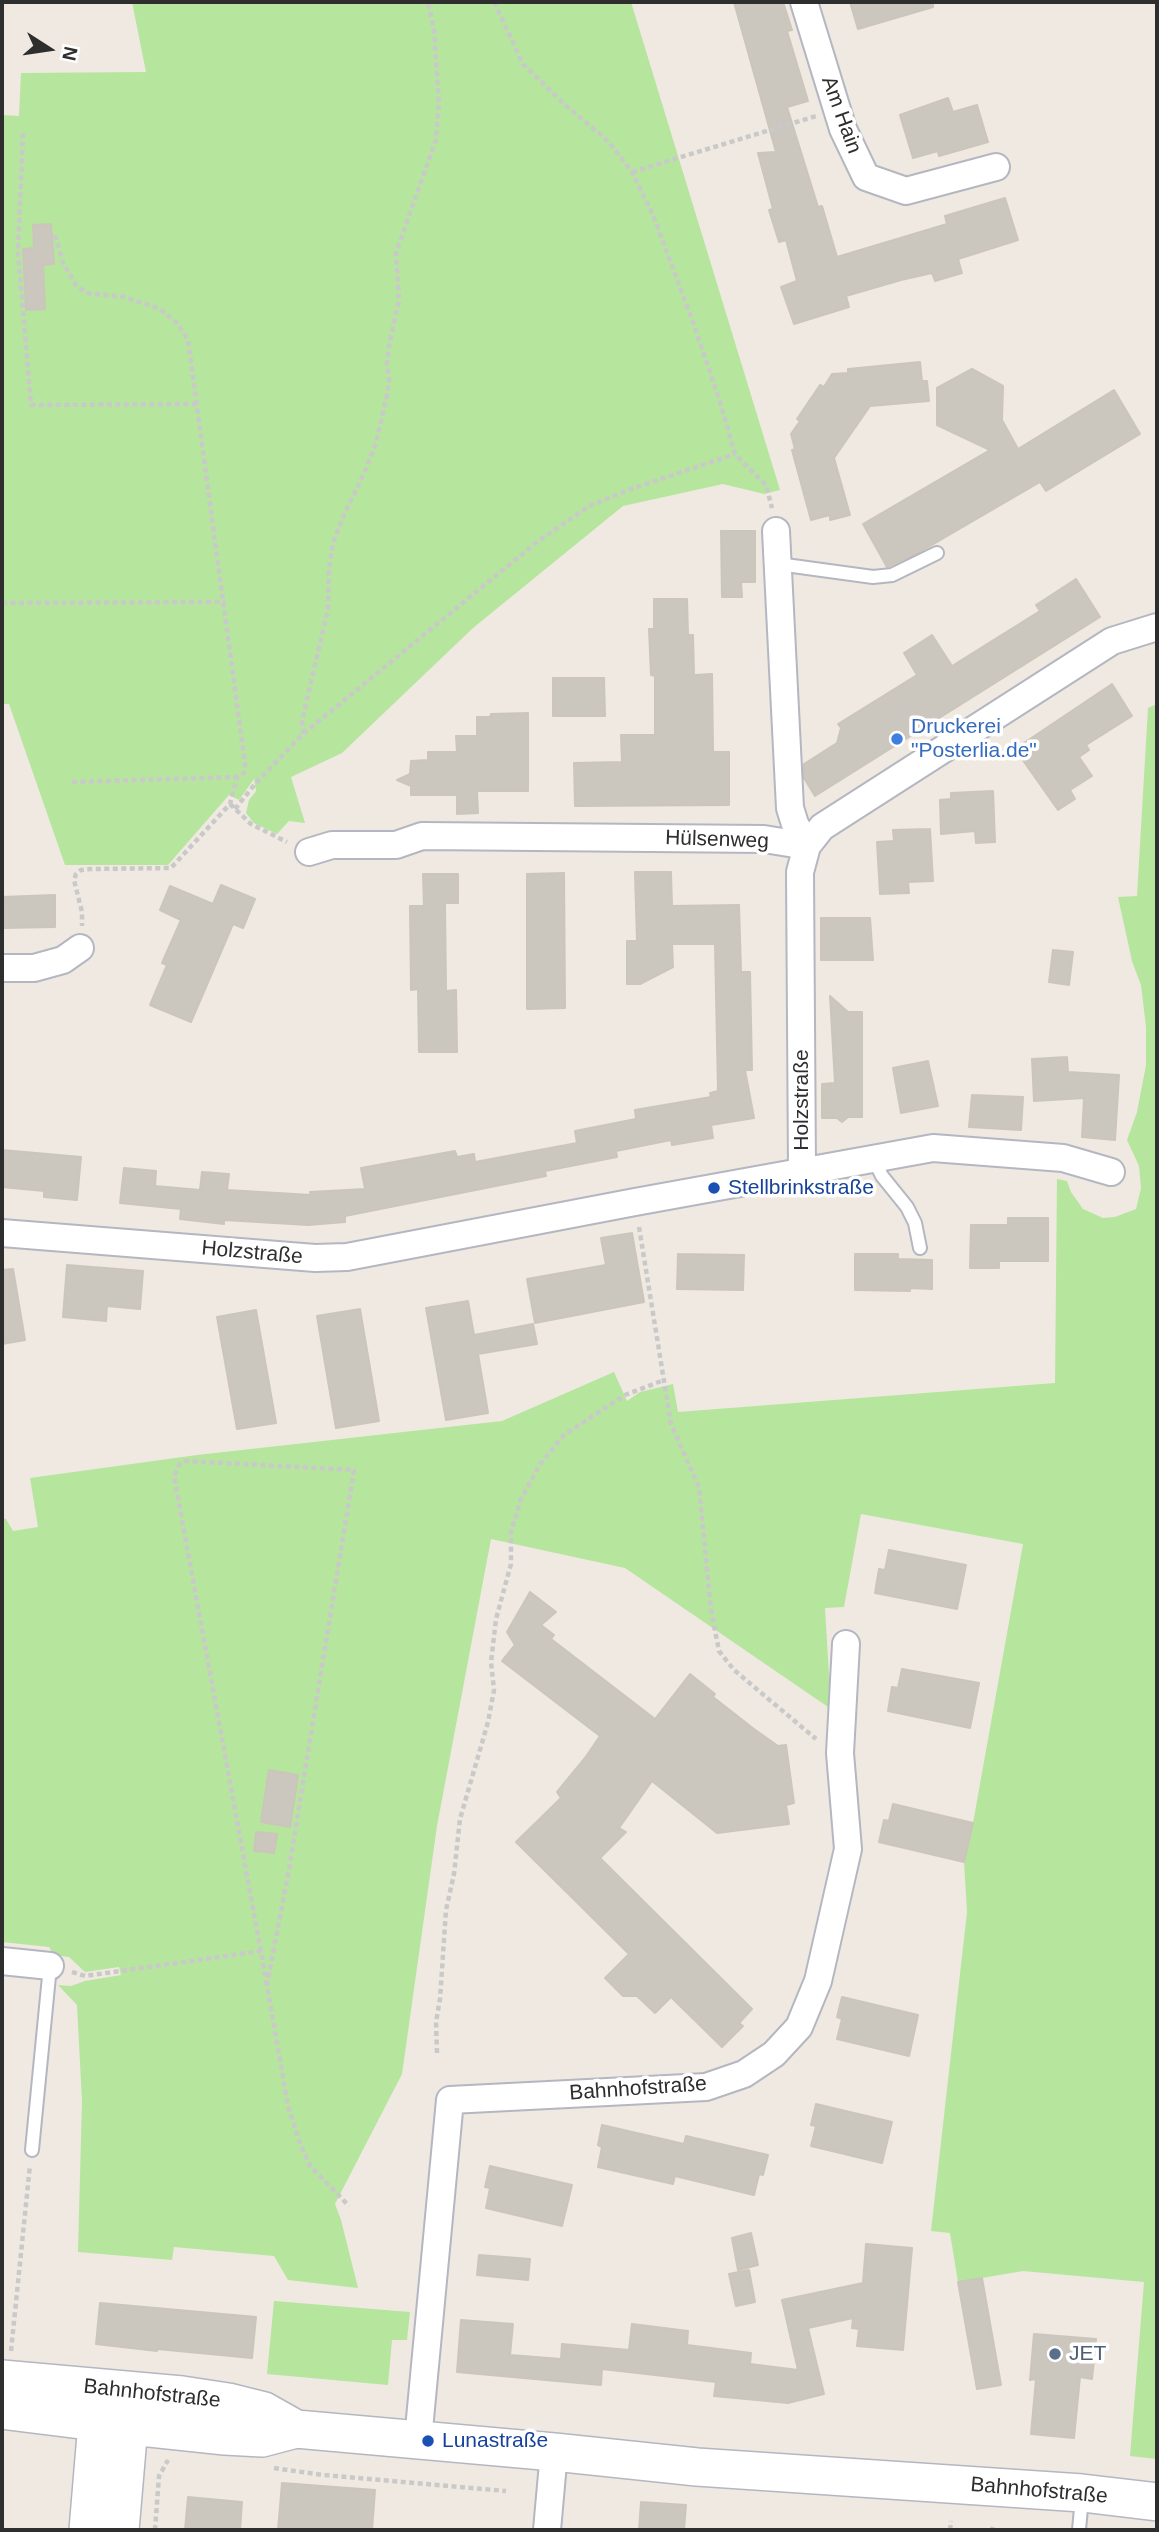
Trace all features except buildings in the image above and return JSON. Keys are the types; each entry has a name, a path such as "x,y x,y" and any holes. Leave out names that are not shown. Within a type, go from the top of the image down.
{"main road":[{"name":"Bahnhofstraße","path":"4,2389 115,2406 228,2402 264,2411 296,2428"},
{"name":"Bahnhofstraße","path":"115,2406 178,2432 262,2438 296,2428 733,2470 1099,2495 1157,2502"},
{"path":"88,2530 115,2406"},
{"path":"115,2406 120,2530"}],"street":[{"name":"Am Hain","path":"804,2 837,109 866,177 906,191 996,167"},
{"name":"Hülsenweg","path":"776,531 790,808 807,846"},
{"path":"807,846 822,827 1112,641 1157,627"},
{"name":"Hülsenweg","path":"309,852 332,845 396,845 422,835 764,839 807,846"},
{"name":"Holzstraße","path":"2,1233 315,1258 347,1257 802,1171 800,872 807,846"},
{"path":"2,968 34,968 63,960 80,948"},
{"path":"802,1171 933,1148 1063,1158 1111,1172"},
{"name":"Bahnhofstraße","path":"418,2440 450,2100 706,2087 744,2074 774,2054 799,2027 818,1981 848,1849 840,1753 846,1644"},
{"path":"2,1961 50,1966"},
{"path":"547,2530 554,2452"}],"lane":[{"path":"778,564 873,577 892,575 937,553"},
{"path":"874,1160 882,1176 907,1207 915,1223 920,1248"},
{"path":"32,2150 50,1966"},
{"path":"1079,2530 1099,2495"}],"path":[{"path":"303,734 302,721 328,609 333,543 376,443 387,395 389,345 399,300 396,253 436,139 439,104 434,30 428,2"},
{"path":"494,2 523,64 609,142 632,172 653,215 694,325 735,454 766,485 776,531"},
{"path":"632,172 837,109"},
{"path":"23,133 18,251 31,405 198,404"},
{"path":"55,235 63,263 76,285 86,293 124,298 160,309 177,323 188,340 245,764 244,773 237,777 72,782"},
{"path":"235,809 303,734 517,559 589,506 735,454"},
{"path":"2,603 225,602"},
{"path":"80,948 82,912 74,880 76,874 81,870 91,869 171,868 230,804 237,777"},
{"path":"230,804 251,824 309,852"},
{"path":"635,1202 671,1424 698,1488 707,1576 719,1651 734,1670 820,1743 840,1753"},
{"path":"437,2053 436,2022 446,1910 454,1874 460,1819 488,1722 494,1689 491,1662 496,1619 511,1564 512,1532 521,1499 540,1464 564,1435 625,1395 664,1380"},
{"path":"267,1985 289,1869 354,1470 187,1461 179,1465 174,1476 288,2106 310,2166 349,2206"},
{"path":"50,1966 85,1976 261,1951"},
{"path":"4,2389 32,2150"},
{"path":"155,2530 159,2476 166,2462 176,2454 178,2432"},
{"path":"270,2467 323,2475 506,2491"},
{"path":"950,2530 951,2521"}],"green space":[{"path":"132,2 631,2 780,490 764,494 723,484 623,506 473,628 342,753 291,777 305,823 289,821 277,834 254,823 246,813 249,800 256,791 254,779 239,800 229,795 168,865 65,865 9,704 2,704 2,115 19,116 21,73 146,72"},
{"path":"1157,704 1157,2459 1130,2456 1144,2282 1023,2271 958,2282 950,2233 931,2231 967,1912 964,1862 1023,1544 861,1514 844,1607 825,1608 831,1709 625,1568 491,1539 437,1826 402,2074 335,2204 358,2288 288,2280 274,2256 174,2247 172,2260 78,2252 82,2101 77,2005 58,1985 71,1986 121,1975 119,1967 85,1972 69,1957 54,1955 49,1947 2,1942 2,1518 6,1519 13,1531 38,1527 30,1478 197,1455 502,1421 614,1372 627,1401 640,1392 673,1384 678,1412 1055,1383 1057,1179 1067,1181 1083,1209 1103,1218 1115,1217 1136,1209 1141,1188 1139,1166 1127,1140 1137,1112 1146,1065 1146,1027 1141,985 1132,961 1118,897 1137,896 1148,708"},
{"path":"274,2301 410,2312 407,2340 392,2340 388,2385 267,2374"}],"place":[{"name":"Druckerei \"Posterlia.de\"","path":"897,739"},
{"name":"Stellbrinkstraße","path":"714,1188"},
{"name":"JET","path":"1055,2354"},
{"name":"Lunastraße","path":"428,2441"}]}
